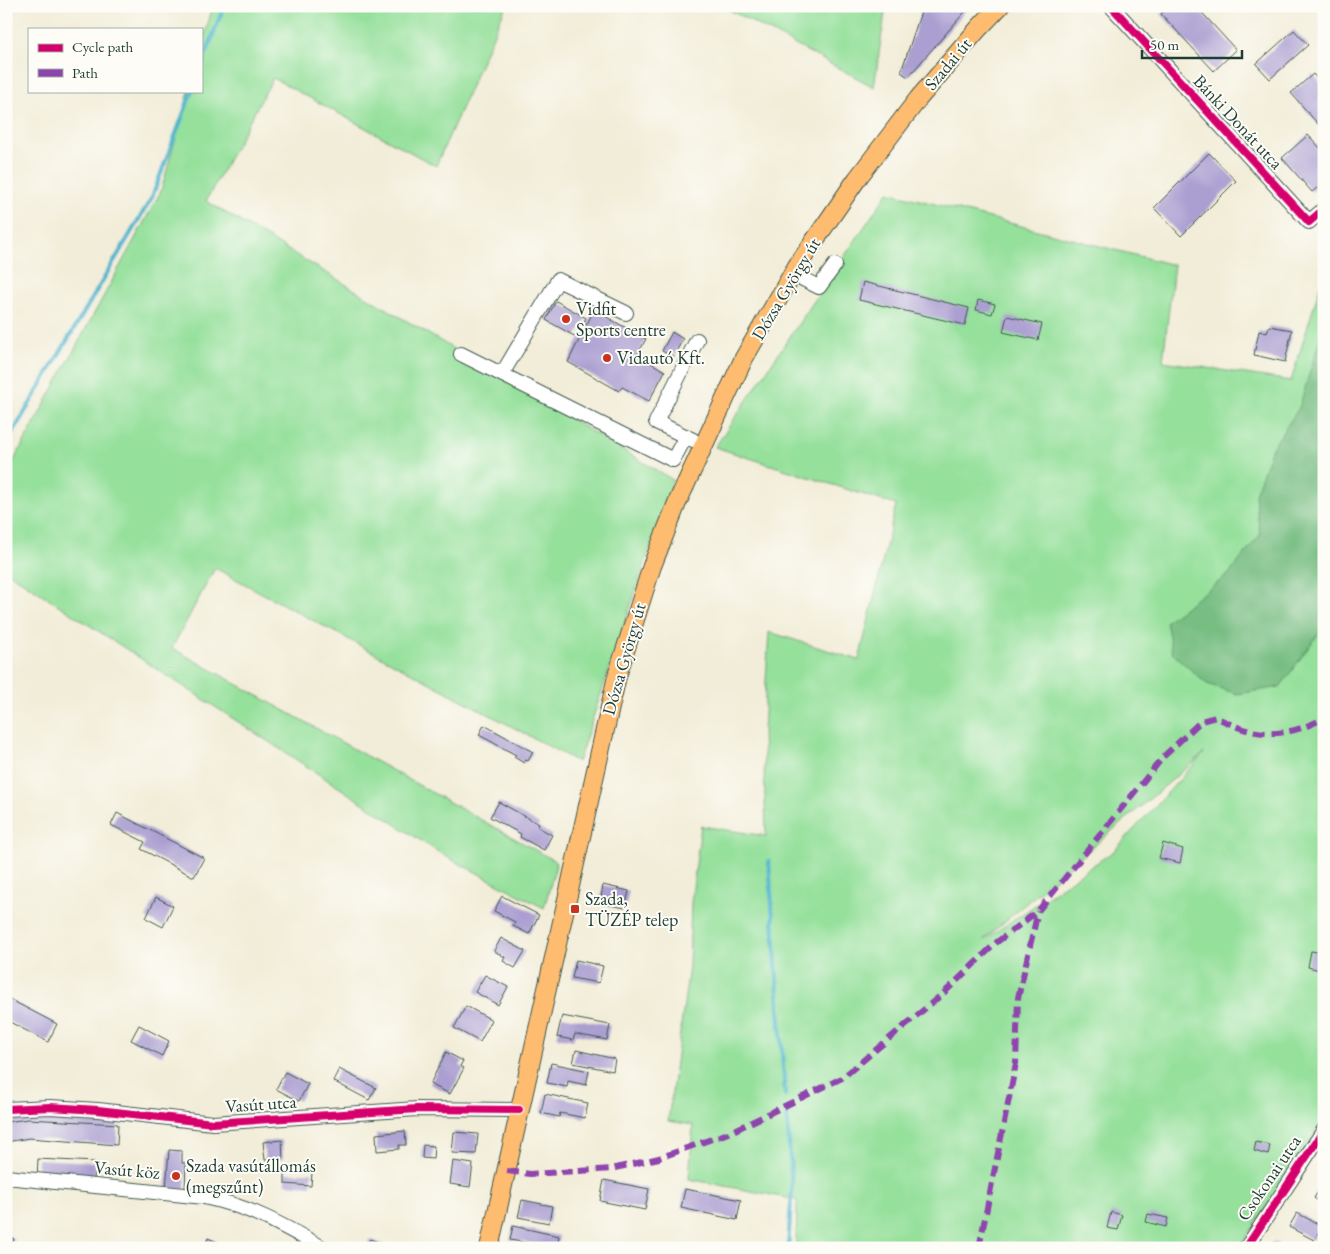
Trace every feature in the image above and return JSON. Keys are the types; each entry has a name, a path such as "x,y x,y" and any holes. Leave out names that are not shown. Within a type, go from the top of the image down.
{"main road":[{"name":"Szadai út","path":"898,125 979,28 1000,6"},
{"name":"Dózsa György út","path":"489,1248 617,676 652,566 703,444 744,358 793,274 857,179 898,125"}],"street":[{"name":"Bánki Donát utca","path":"1112,6 1309,222 1324,209"},
{"path":"793,274 819,287 835,265"},
{"path":"502,374 558,280 626,313"},
{"path":"697,340 656,422 703,444"},
{"path":"461,354 673,460 686,436"},
{"name":"Vasút utca","path":"6,1110 50,1107 98,1110 213,1123 416,1109 519,1110"},
{"name":"Csokonai utca","path":"1246,1248 1324,1130"},
{"name":"Vasút köz","path":"6,1177 204,1197 235,1204 260,1213 323,1248"}],"green space":[{"path":"213,6 506,6 436,166 273,78 206,201 673,480 578,762 215,568 172,648 557,862 544,908 443,855 6,571 6,475 161,191 189,92 202,92 202,44"},
{"path":"722,6 886,6 874,87"},
{"path":"888,192 1174,265 1163,361 1291,381 1324,273 1324,1120 1239,1248 796,1248 797,1200 689,1179 693,1125 668,1121 689,967 691,903 701,826 766,836 763,730 769,632 859,660 896,505 715,447","holes":["1204,753 1114,851 984,940"]},
{"path":"1324,325 1324,536 1321,551 1324,549 1324,626 1280,687 1237,694 1207,684 1172,653 1166,621 1228,575 1260,535 1255,494 1272,448 1299,408"}],"building":[{"path":"923,6 970,6 908,77 901,72"},
{"path":"1169,6 1196,6 1236,50 1214,71 1161,14"},
{"path":"1294,30 1308,45 1270,79 1256,64"},
{"path":"1313,74 1324,86 1324,131 1291,93"},
{"path":"1308,135 1324,152 1324,182 1312,192 1282,158"},
{"path":"1209,153 1236,181 1181,236 1154,208"},
{"path":"863,282 969,308 965,325 859,300"},
{"path":"978,300 995,304 992,314 976,310"},
{"name":"Vidfit Sports centre","path":"556,301 586,318 576,337 546,320"},
{"name":"Vidautó Kft.","path":"594,310 646,339 637,355 665,371 649,401 622,387 619,391 568,362"},
{"path":"1007,316 1042,324 1038,340 1003,332"},
{"path":"1269,326 1292,330 1285,362 1254,355 1259,331 1267,333"},
{"path":"672,332 683,339 673,357 662,351"},
{"path":"484,725 533,752 528,761 526,760 524,763 514,757 516,755 479,735"},
{"path":"499,802 539,824 538,827 552,835 544,850 520,837 521,834 490,817"},
{"path":"117,813 204,858 194,877 141,849 145,842 111,825"},
{"path":"1163,843 1183,849 1180,863 1159,858"},
{"path":"603,885 629,891 625,908 600,903"},
{"path":"502,896 539,915 529,934 513,926 515,922 494,911"},
{"path":"156,897 173,906 163,927 146,918"},
{"path":"501,938 525,951 515,968 503,961 505,957 494,951"},
{"path":"1311,951 1324,953 1324,971 1308,967"},
{"path":"576,960 603,966 599,983 572,978"},
{"path":"485,975 508,987 498,1005 475,992"},
{"path":"9,999 57,1024 48,1042 6,1020 6,1004"},
{"path":"466,1006 492,1020 480,1042 454,1028"},
{"path":"562,1016 610,1025 607,1040 575,1034 573,1040 557,1037"},
{"path":"139,1025 169,1041 162,1056 131,1040"},
{"path":"576,1050 615,1059 613,1071 573,1063"},
{"path":"446,1052 463,1061 460,1066 464,1068 450,1094 430,1084"},
{"path":"551,1063 589,1071 586,1085 568,1081 567,1087 547,1083"},
{"path":"339,1069 376,1088 369,1100 333,1081"},
{"path":"285,1072 308,1084 299,1101 276,1089"},
{"path":"545,1094 588,1103 585,1118 560,1113 559,1117 541,1113"},
{"path":"28,1119 118,1124 117,1145 29,1138 6,1142 6,1122"},
{"path":"405,1131 406,1145 399,1145 399,1149 377,1151 376,1134"},
{"path":"454,1132 478,1134 476,1154 452,1153"},
{"path":"282,1140 283,1159 265,1160 263,1142"},
{"path":"1256,1142 1270,1145 1268,1155 1254,1151"},
{"path":"423,1145 434,1146 433,1159 422,1158"},
{"name":"Szada vasútállomás (megszűnt)","path":"169,1150 182,1151 182,1163 186,1163 185,1190 166,1189"},
{"path":"38,1159 95,1162 94,1182 37,1179"},
{"path":"453,1161 473,1164 470,1187 450,1184"},
{"path":"312,1172 311,1186 285,1184 285,1173"},
{"path":"604,1180 649,1189 645,1210 600,1201"},
{"path":"1324,1183 1324,1205 1314,1198"},
{"path":"685,1189 741,1200 737,1220 681,1208"},
{"path":"522,1200 552,1206 549,1223 518,1217"},
{"path":"1111,1212 1122,1215 1118,1230 1107,1228"},
{"path":"1297,1213 1322,1226 1314,1240 1289,1227"},
{"path":"1148,1214 1168,1218 1166,1227 1146,1222"},
{"path":"513,1226 559,1236 557,1248 510,1240"},
{"path":"6,1235 14,1239 10,1248 6,1248"},
{"path":"208,1238 231,1248 204,1248"},
{"path":"370,1239 387,1246 386,1248 366,1248"},
{"path":"1274,1242 1285,1248 1271,1248"}],"waterway":[{"path":"202,64 224,6"},
{"path":"6,444 152,197 192,92"},
{"path":"769,861 785,1095"},
{"path":"787,1115 792,1188 788,1248"}],"marked path":[{"path":"507,1171 530,1174 611,1169 659,1158 731,1132 842,1078 946,991 997,942 1038,911 1164,756 1201,721 1216,717 1243,729 1270,733 1296,730 1324,718"},
{"path":"979,1248 1016,1063 1018,998 1038,911"}],"cycle path":[{"path":"1111,6 1309,222 1324,209"},
{"path":"6,1109 50,1107 98,1110 213,1123 417,1109 519,1110"},
{"path":"1246,1248 1324,1130"}],"place":[{"name":"Vidfit Sports centre","path":"566,319"},
{"name":"Vidautó Kft.","path":"607,358"},
{"name":"Szada, TÜZÉP telep","path":"575,909"},
{"name":"Szada vasútállomás (megszűnt)","path":"176,1176"}]}
